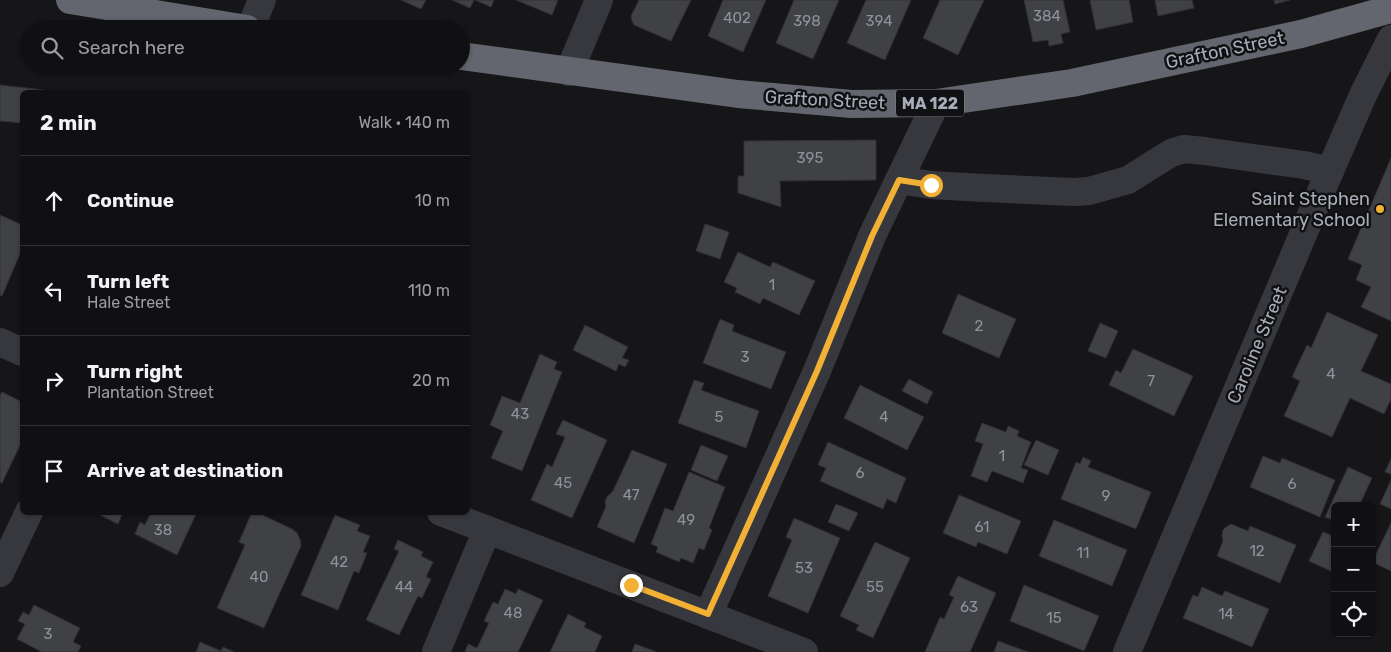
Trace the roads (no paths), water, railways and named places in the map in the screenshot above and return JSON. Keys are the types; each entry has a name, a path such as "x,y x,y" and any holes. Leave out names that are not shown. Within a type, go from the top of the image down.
{"highway":[{"path":"78,1 193,20"},
{"name":"Grafton Street","path":"470,57 767,97 852,104 936,103 1072,83 1301,34 1391,9"}],"street":[{"path":"252,20 262,0"},
{"path":"569,72 599,0"},
{"name":"Caroline Street","path":"1127,652 1330,171 1363,95 1391,39"},
{"path":"708,614 817,371 872,236 936,103"},
{"path":"899,180 931,185 975,188 1089,191 1128,180 1155,162 1184,149 1304,165 1330,171"},
{"path":"0,342 20,351"},
{"path":"0,573 28,515"},
{"path":"449,515 804,652"},
{"path":"436,652 487,530"}],"place":[{"name":"Saint Stephen Elementary School","path":"1380,209"}]}
